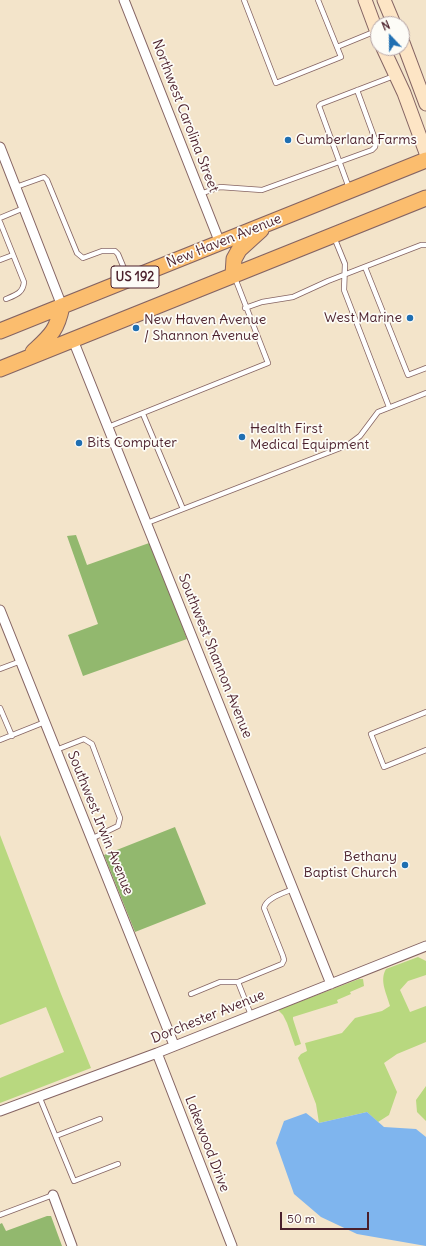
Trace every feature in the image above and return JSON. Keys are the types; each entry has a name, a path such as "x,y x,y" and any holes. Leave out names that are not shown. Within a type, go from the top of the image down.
{"main road":[{"name":"New Haven Avenue","path":"0,331 426,160"},
{"name":"US 192","path":"0,369 426,198"},
{"path":"233,275 234,259 240,250 270,222"},
{"path":"28,357 52,334 59,322 62,306"}],"street":[{"name":"Northwest Carolina Street","path":"124,0 220,243"},
{"path":"365,0 371,16"},
{"path":"384,0 391,16"},
{"path":"387,56 404,93 426,153"},
{"path":"408,56 426,104"},
{"path":"0,146 62,306"},
{"name":"Southwest Shannon Avenue","path":"73,340 331,984"},
{"name":"Southwest Irwin Avenue","path":"0,610 174,1045"},
{"name":"Dorchester Avenue","path":"0,1111 157,1053 426,946"},
{"name":"Lakewood Drive","path":"157,1053 232,1246"},
{"path":"53,1195 72,1246"}],"lane":[{"path":"244,0 276,83 341,57 318,0"},
{"path":"337,47 370,35"},
{"path":"350,190 319,106 396,76"},
{"path":"200,194 220,187 262,190 372,150 375,147 376,142 357,90"},
{"path":"16,187 44,177 47,180 77,253 83,258 102,251 115,251 118,254 128,280"},
{"path":"0,218 24,208"},
{"path":"0,222 24,282 23,289 16,296 6,299"},
{"path":"333,235 345,264 344,290 389,407"},
{"path":"245,308 262,302 293,297 328,281 421,245 426,245"},
{"path":"0,260 14,255"},
{"path":"365,267 408,375 426,368"},
{"path":"108,427 268,363 233,275"},
{"path":"147,523 348,445 360,436 378,412 426,393"},
{"path":"143,414 183,509"},
{"path":"0,669 21,661"},
{"path":"0,708 12,736"},
{"path":"426,712 371,734 384,767 426,750"},
{"path":"0,740 45,722"},
{"path":"56,750 84,739 92,744 120,818 118,826 91,839"},
{"path":"191,994 220,982 238,982 282,964 284,960 283,956 264,908 268,901 293,889"},
{"path":"238,982 251,1015"},
{"path":"39,1096 74,1181 118,1164"},
{"path":"56,1136 100,1119"},
{"path":"0,1215 53,1195"}],"green space":[{"path":"76,535 87,565 152,542 187,639 83,676 68,635 98,624 67,536"},
{"path":"175,827 206,904 135,932 104,855"},
{"path":"0,835 91,1068 0,1103 0,1078 64,1052 46,1007 0,1025"},
{"path":"418,957 426,961 426,975 408,981 400,990 410,1012 426,1006 426,1042 397,1054 384,1063 397,1092 389,1115 378,1122 367,1112 319,1123 316,1104 298,1058 301,1054 307,1051 305,1043 342,1033 355,1018 382,1011 390,1006 383,983 386,969"},
{"path":"359,979 363,979 364,986 337,1000 338,1003 293,1017 301,1044 295,1046 287,1023 283,1015 278,1010"},
{"path":"426,1086 426,1121 417,1112 416,1100"},
{"path":"47,1216 51,1216 62,1246 0,1246 0,1224 2,1223 6,1231"}],"water":[{"path":"367,1112 384,1127 416,1129 426,1137 426,1246 357,1234 321,1217 294,1194 276,1143 284,1121 306,1113 319,1123"}],"place":[{"name":"Cumberland Farms","path":"288,140"},
{"name":"West Marine","path":"410,318"},
{"name":"New Haven Avenue / Shannon Avenue","path":"136,328"},
{"name":"Health First Medical Equipment","path":"242,437"},
{"name":"Bits Computer","path":"79,443"},
{"name":"Bethany Baptist Church","path":"405,865"}]}
